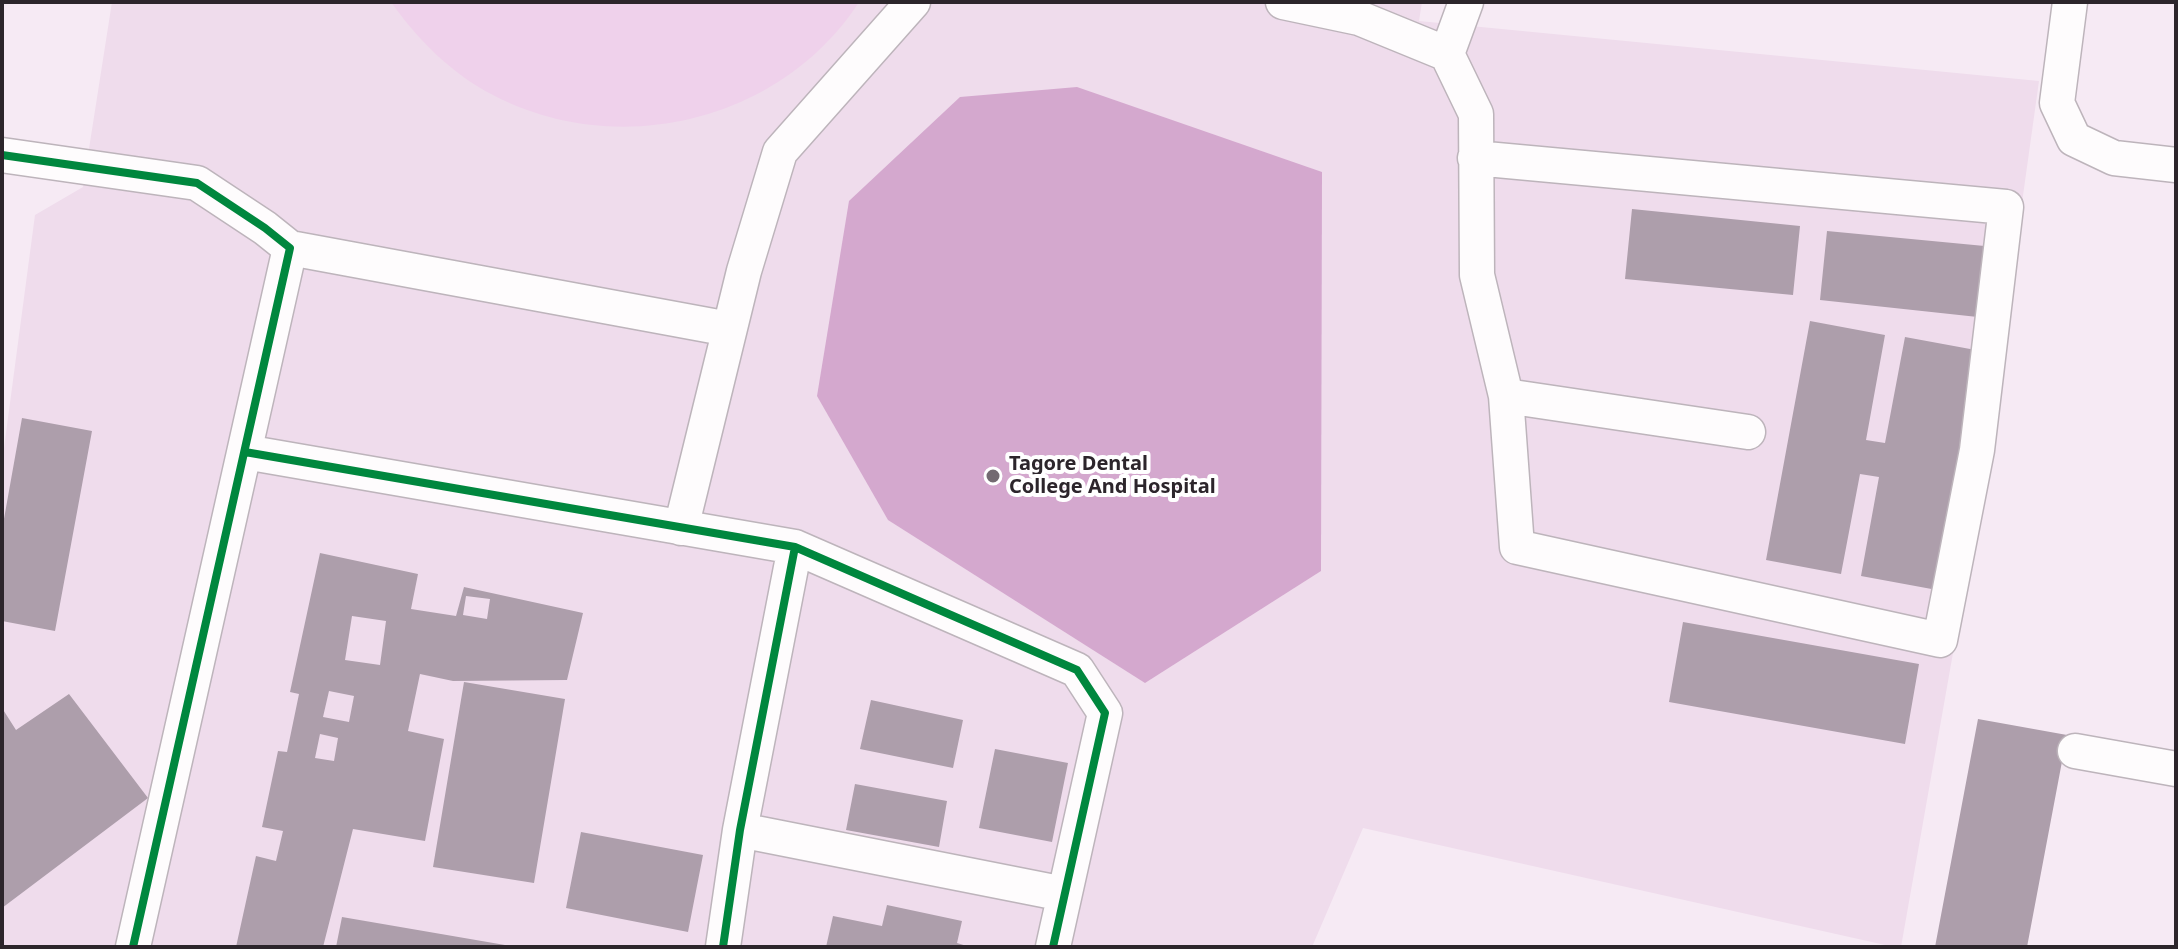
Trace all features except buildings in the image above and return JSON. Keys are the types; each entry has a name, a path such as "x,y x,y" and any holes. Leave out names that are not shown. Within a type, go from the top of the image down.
{"street":[{"path":"681,528 744,271 780,152 913,2"},
{"path":"1283,2 1359,18 1447,54 1476,114 1475,158 1477,275 1506,396 1517,547 1940,640 1977,450 2006,207 1475,158"},
{"path":"1447,54 1466,2"},
{"path":"2070,2 2057,103 2074,139 2114,158 2176,165"},
{"path":"2,155 197,183 290,248 729,329"},
{"path":"133,947 290,248"},
{"path":"1506,396 1748,432"},
{"path":"245,452 795,547 1077,670 1105,713 1053,947"},
{"path":"723,947 740,830 795,547"},
{"path":"2075,751 2176,769"},
{"path":"740,830 1064,894"}],"shaded area":[{"name":"Tagore Dental College And Hospital","path":"112,2 1422,2 1419,21 2039,81 1982,489 1901,947 1363,828 1312,947 2,947 2,463 35,215 83,187"},
{"path":"391,2 859,2 826,43 787,76 743,101 694,118 644,126 593,125 542,115 493,95 437,55"},
{"path":"1077,87 1322,172 1321,571 1145,683 888,520 817,396 849,201 960,97"}],"cycle path":[{"path":"2,155 197,183 290,248 133,947"},
{"path":"245,452 795,547 1077,670 1105,713 1053,947"},
{"path":"723,947 740,830 795,547"}],"place":[{"name":"Tagore Dental College And Hospital","path":"993,476"}]}
